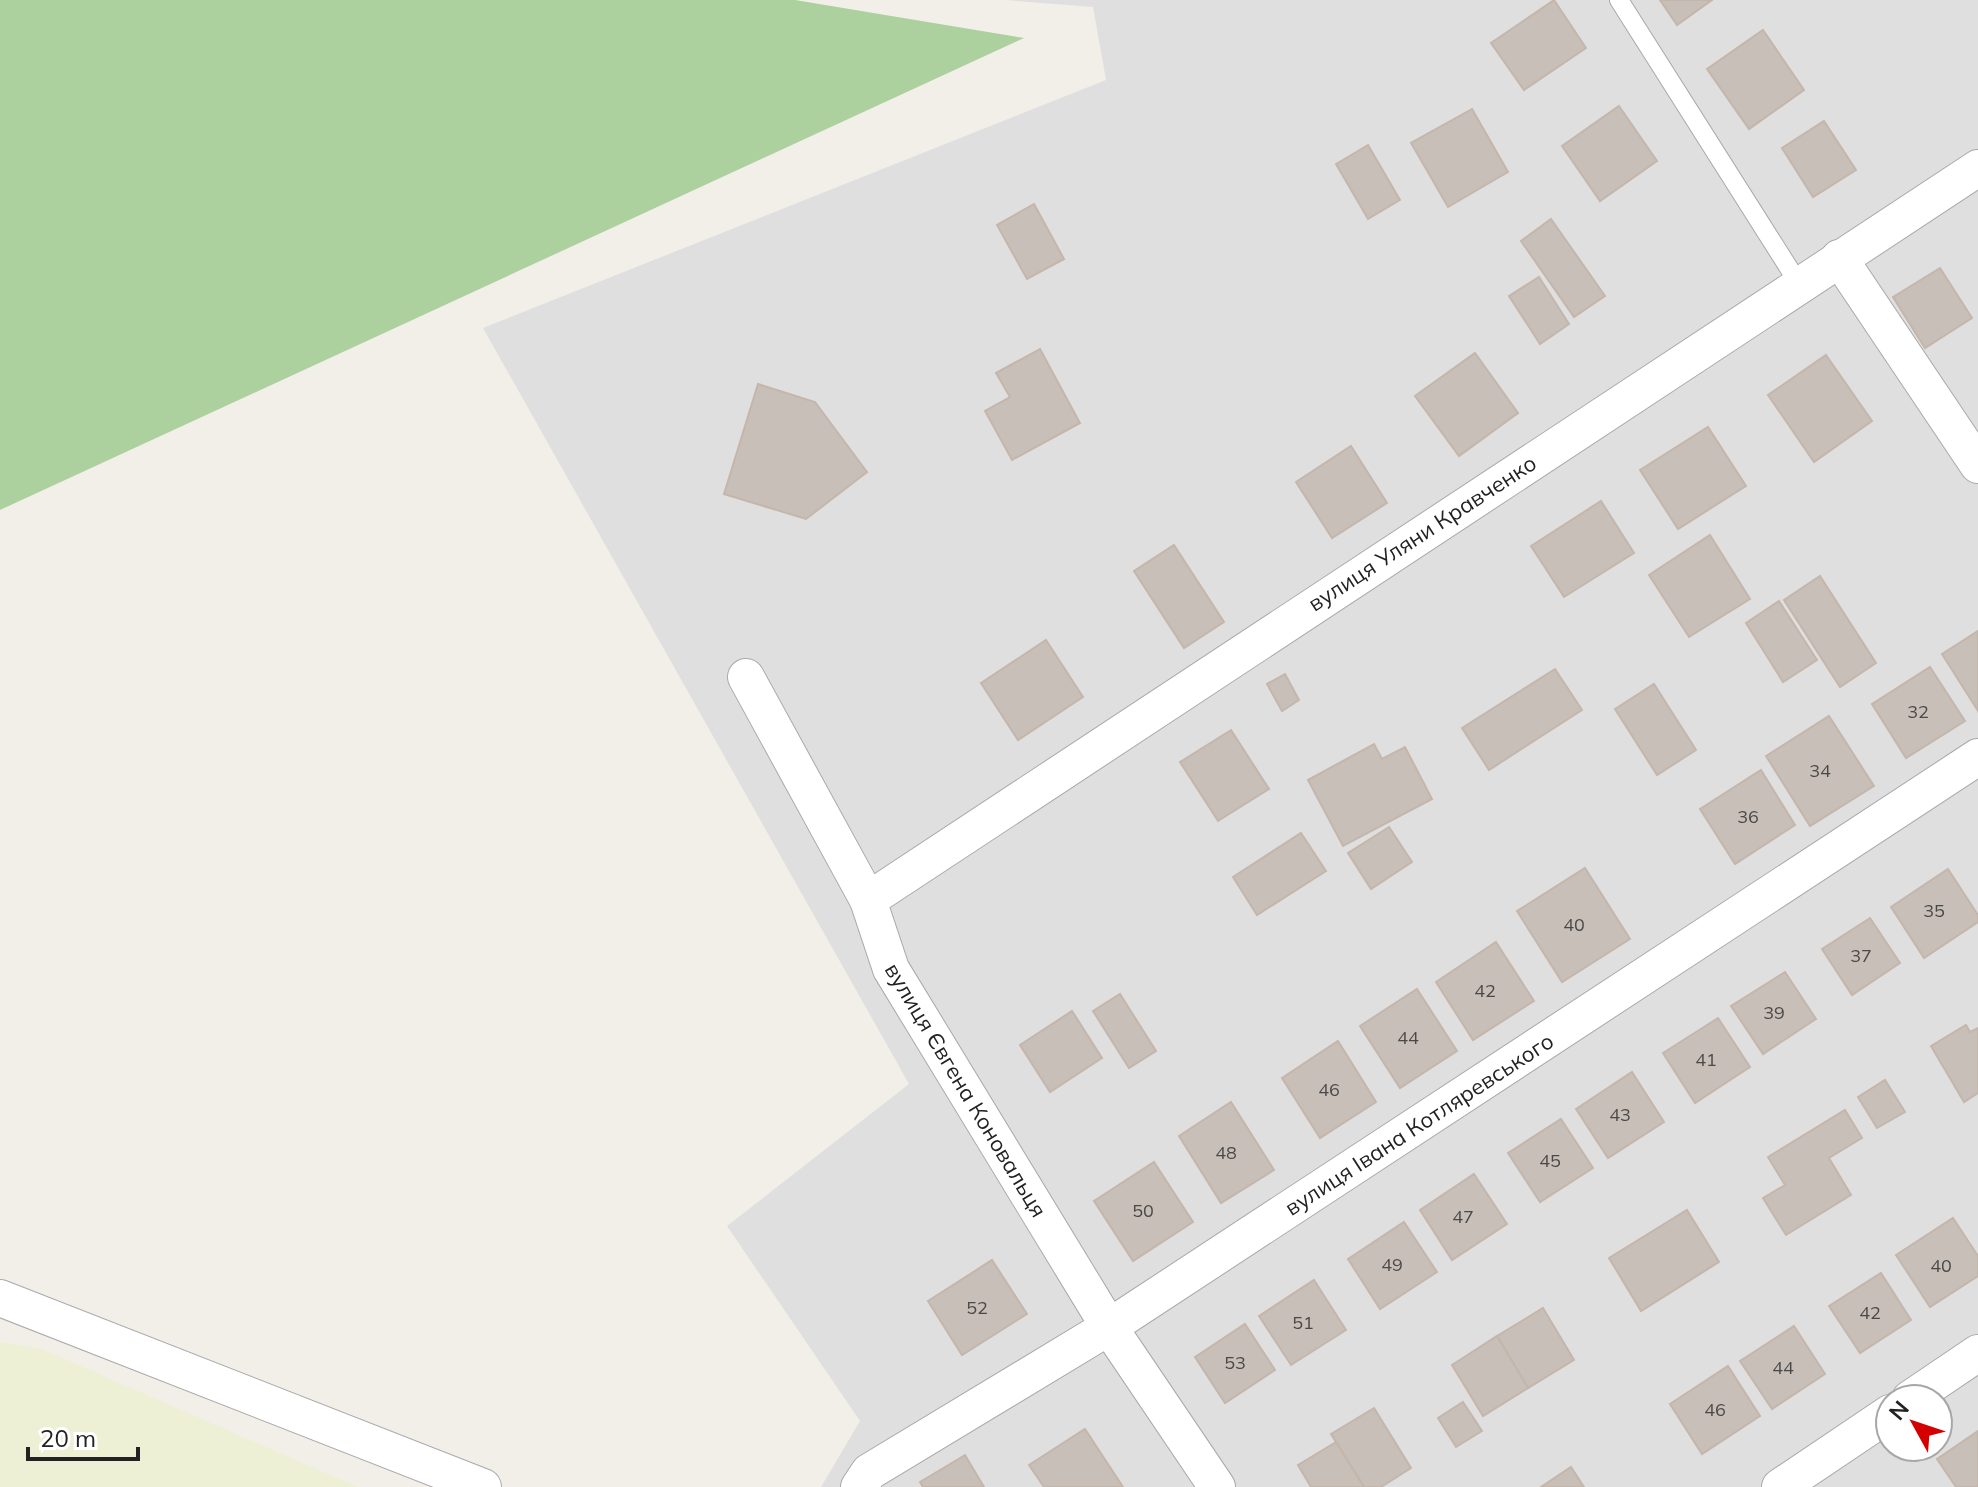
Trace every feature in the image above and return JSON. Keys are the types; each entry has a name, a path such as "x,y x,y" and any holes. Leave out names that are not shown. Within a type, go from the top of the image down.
{"street":[{"name":"вулиця Уляни Кравченко","path":"868,900 1978,168"},
{"path":"1839,258 1978,465"},
{"name":"вулиця Євгена Коновальця","path":"746,677 868,900 891,969 1109,1327 1217,1487"},
{"name":"вулиця Івана Котляревського","path":"859,1487 869,1472 1109,1327 1978,757"},
{"path":"0,1298 483,1487"},
{"path":"1934,1383 1978,1353"},
{"path":"1780,1487 1874,1424"}],"lane":[{"path":"1619,0 1799,284"}],"shaded area":[{"path":"1005,0 1978,0 1978,1487 821,1487 860,1421 727,1226 909,1084 483,328 1106,80 1093,7"}],"green space":[{"path":"0,0 795,0 1024,38 0,510"},
{"path":"0,1342 40,1348 358,1487 0,1487"}],"building":[{"path":"1554,0 1586,48 1524,90 1491,43"},
{"path":"1660,0 1712,0 1677,25"},
{"path":"1763,30 1804,90 1749,129 1707,69"},
{"path":"1619,106 1657,161 1600,201 1562,146"},
{"path":"1472,109 1508,172 1448,207 1411,143"},
{"path":"1824,121 1856,170 1813,197 1782,148"},
{"path":"1368,145 1400,200 1368,219 1336,164"},
{"path":"1034,204 1064,259 1027,279 997,225"},
{"path":"1551,219 1605,296 1574,317 1521,241"},
{"path":"1940,268 1972,318 1925,348 1893,297"},
{"path":"1539,277 1569,324 1540,344 1509,296"},
{"path":"1040,349 1080,423 1012,460 985,411 1010,397 996,373"},
{"path":"1475,353 1518,413 1459,456 1415,396"},
{"path":"1826,355 1872,421 1814,462 1768,395"},
{"path":"758,384 815,402 867,472 806,519 724,494"},
{"path":"1708,427 1746,486 1678,529 1640,470"},
{"path":"1351,446 1387,503 1332,538 1296,482"},
{"path":"1601,501 1634,553 1564,597 1531,546"},
{"path":"1710,535 1750,599 1689,637 1649,575"},
{"path":"1174,545 1224,622 1184,648 1134,571"},
{"path":"1820,576 1876,663 1840,687 1784,600"},
{"path":"1779,601 1817,660 1783,682 1746,623"},
{"path":"1978,631 1978,711 1942,654"},
{"path":"1046,640 1083,697 1018,740 981,683"},
{"path":"1930,667 1965,721 1906,758 1872,704"},
{"path":"1555,669 1582,710 1489,770 1462,728"},
{"path":"1285,674 1299,700 1282,711 1267,684"},
{"path":"1654,684 1696,750 1657,775 1615,709"},
{"path":"1829,716 1874,786 1810,826 1766,756"},
{"path":"1231,730 1269,789 1218,821 1180,762"},
{"path":"1374,744 1382,759 1405,747 1432,799 1343,846 1308,780"},
{"path":"1761,770 1795,825 1735,864 1700,809"},
{"path":"1389,827 1412,862 1371,889 1348,853"},
{"path":"1301,833 1326,871 1257,915 1233,877"},
{"path":"1585,868 1630,939 1562,982 1517,911"},
{"path":"1948,869 1978,915 1978,922 1924,958 1891,907"},
{"path":"1870,918 1900,963 1852,995 1822,949"},
{"path":"1496,942 1534,1001 1473,1040 1436,982"},
{"path":"1785,972 1816,1019 1763,1054 1731,1006"},
{"path":"1417,989 1457,1051 1400,1088 1360,1026"},
{"path":"1120,994 1156,1051 1129,1068 1093,1011"},
{"path":"1072,1011 1102,1058 1050,1092 1020,1045"},
{"path":"1718,1018 1750,1067 1695,1103 1663,1053"},
{"path":"1966,1025 1970,1032 1978,1028 1978,1093 1964,1102 1931,1046"},
{"path":"1338,1041 1376,1102 1320,1138 1282,1078"},
{"path":"1632,1072 1664,1122 1608,1158 1576,1109"},
{"path":"1885,1080 1905,1112 1877,1128 1858,1097"},
{"path":"1231,1102 1274,1170 1221,1203 1179,1136"},
{"path":"1845,1110 1862,1138 1829,1158 1851,1195 1786,1235 1763,1198 1785,1185 1768,1157"},
{"path":"1561,1119 1593,1168 1540,1202 1508,1153"},
{"path":"1154,1162 1193,1222 1133,1261 1094,1201"},
{"path":"1474,1174 1507,1224 1452,1260 1420,1210"},
{"path":"1687,1210 1719,1262 1641,1311 1609,1258"},
{"path":"1953,1218 1978,1256 1978,1276 1930,1307 1896,1255"},
{"path":"1404,1222 1437,1272 1380,1309 1348,1259"},
{"path":"992,1260 1027,1314 962,1355 928,1301"},
{"path":"1881,1273 1911,1320 1860,1353 1829,1306"},
{"path":"1314,1280 1346,1330 1291,1365 1259,1316"},
{"path":"1543,1308 1574,1360 1528,1388 1497,1336"},
{"path":"1245,1324 1275,1370 1225,1403 1195,1357"},
{"path":"1794,1326 1825,1374 1772,1409 1740,1361"},
{"path":"1497,1336 1528,1388 1483,1416 1452,1365"},
{"path":"1728,1366 1760,1416 1702,1454 1670,1404"},
{"path":"1463,1402 1482,1431 1456,1447 1438,1418"},
{"path":"1374,1408 1411,1468 1381,1487 1364,1487 1331,1434"},
{"path":"1085,1429 1123,1487 1044,1487 1029,1465"},
{"path":"1978,1431 1978,1487 1956,1487 1940,1463 1954,1463 1954,1447"},
{"path":"1336,1442 1364,1487 1311,1487 1298,1465"},
{"path":"965,1455 984,1487 923,1487 920,1482"},
{"path":"1571,1467 1584,1487 1541,1487"}]}
